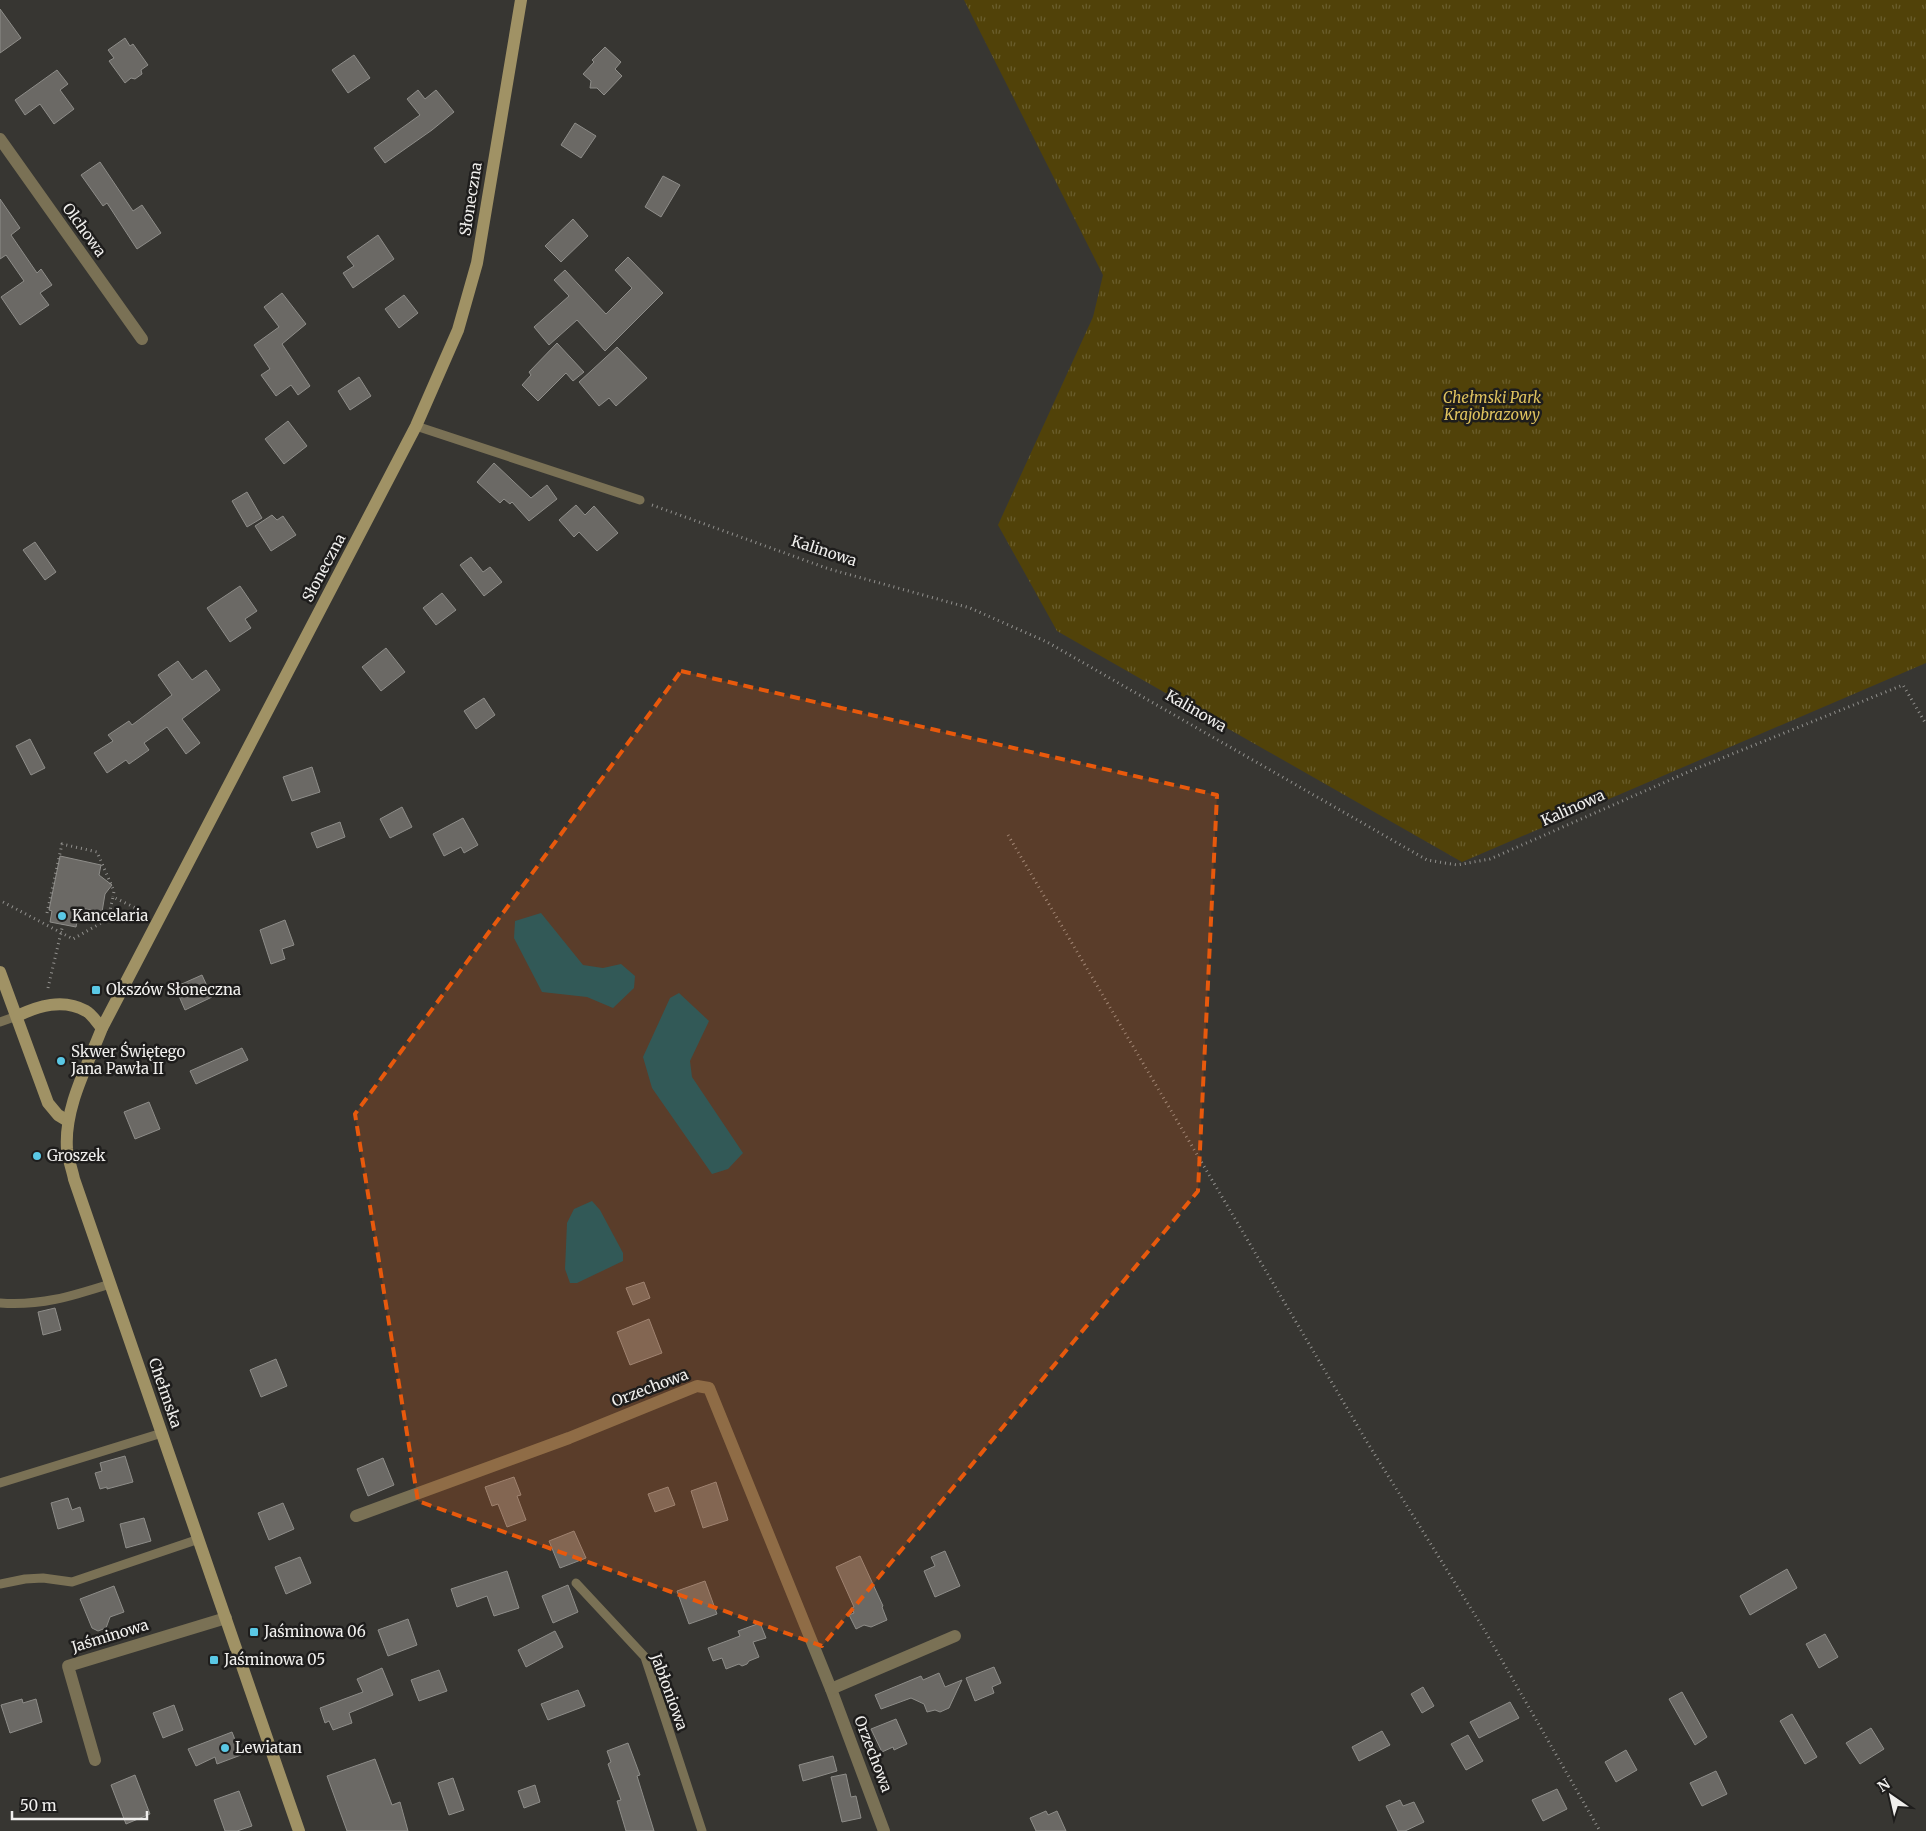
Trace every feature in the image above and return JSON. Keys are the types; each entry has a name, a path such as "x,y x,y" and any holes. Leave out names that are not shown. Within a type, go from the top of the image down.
{"main road":[{"name":"Słoneczna","path":"68,1121 102,1028 416,426 458,330 477,264 521,0"},
{"path":"0,972 48,1103 58,1115 68,1121"},
{"path":"17,1016 37,1007 62,1004 86,1011 102,1028"},
{"name":"Chełmska","path":"68,1121 67,1149 74,1179 299,1831"}],"street":[{"name":"Olchowa","path":"0,139 142,339"},
{"name":"Orzechowa","path":"356,1516 569,1438 696,1386 709,1388 831,1689 884,1831"},
{"name":"Jaśminowa","path":"95,1760 68,1666 226,1618"},
{"path":"831,1689 955,1636"}],"lane":[{"path":"416,426 640,500"},
{"path":"0,1022 17,1016"},
{"path":"0,1303 36,1303 57,1300 110,1284"},
{"path":"0,1483 162,1433"},
{"path":"0,1584 24,1579 43,1578 72,1582 199,1539"},
{"name":"Jabłoniowa","path":"576,1583 645,1658 702,1831"}],"path":[{"name":"Kalinowa","path":"640,500 829,569 970,608 1048,642 1427,860 1457,865 1490,859 1695,769 1903,685 1926,724"},
{"path":"1008,835 1367,1442 1485,1631 1600,1831"},
{"path":"3,902 73,938 108,919 114,890 97,852 62,844 47,913"},
{"path":"113,897 142,911"},
{"path":"48,988 63,924"}],"highlighted area":[{"path":"681,671 1217,795 1198,1191 822,1646 418,1501 355,1114"}],"green space":[{"name":"Chełmski Park Krajobrazowy","path":"964,0 1926,0 1926,663 1462,862 1057,631 998,525 1093,317 1103,275"}],"water":[{"path":"541,913 583,965 603,968 621,964 635,976 634,988 613,1008 587,997 542,992 514,938 515,921"},
{"path":"679,993 709,1021 690,1061 692,1077 743,1153 728,1169 712,1174 652,1088 643,1057 670,998"},
{"path":"592,1201 600,1210 623,1253 623,1261 577,1283 570,1283 565,1269 567,1223 574,1209"}],"building":[{"path":"0,9 21,38 0,53"},
{"path":"125,38 130,46 133,44 148,65 141,70 142,74 135,79 131,78 125,83 109,61 114,58 108,50"},
{"path":"605,47 621,62 615,69 622,76 604,95 597,88 590,88 591,81 583,74 594,62 592,60"},
{"path":"354,55 370,78 348,93 332,70"},
{"path":"57,70 68,84 60,90 74,109 54,124 40,104 25,115 15,100"},
{"path":"418,90 425,99 436,90 454,112 385,163 374,148 420,115 407,99"},
{"path":"575,123 596,136 581,158 561,145"},
{"path":"100,162 133,211 142,205 161,233 137,249 107,203 103,206 81,175"},
{"path":"663,176 680,185 661,217 645,207"},
{"path":"0,199 20,228 11,235 37,273 41,269 52,285 40,293 49,305 20,325 1,297 24,281 6,255 0,259"},
{"path":"573,219 588,236 561,262 545,246"},
{"path":"378,235 394,259 353,288 343,273 354,266 347,257"},
{"path":"628,257 663,293 605,351 577,320 549,345 534,327 569,296 554,280 565,270 606,314 632,288 615,270"},
{"path":"282,293 306,324 282,344 310,386 298,395 291,385 276,396 261,375 270,369 254,345 279,327 264,307"},
{"path":"404,295 418,313 399,328 385,309"},
{"path":"557,343 584,372 573,381 566,373 538,401 522,385 531,375 529,372"},
{"path":"617,347 647,378 616,406 609,398 599,406 579,382"},
{"path":"359,377 371,396 350,410 338,391"},
{"path":"288,421 307,446 284,464 265,439"},
{"path":"494,463 531,498 547,485 557,499 529,521 512,502 510,504 504,499 500,503 477,482"},
{"path":"247,492 262,518 247,527 232,501"},
{"path":"576,505 585,515 594,506 618,533 597,551 579,532 574,537 559,520"},
{"path":"272,515 277,520 283,516 296,535 271,551 255,526"},
{"path":"35,542 56,572 45,580 23,550"},
{"path":"471,557 483,572 490,567 502,582 484,596 460,565"},
{"path":"240,586 257,611 245,619 251,628 230,642 207,608"},
{"path":"442,593 456,610 436,625 423,608"},
{"path":"386,648 405,672 381,691 362,667"},
{"path":"178,661 192,680 206,670 220,690 182,719 200,743 186,754 167,727 144,743 149,750 129,764 126,760 107,773 94,753 113,741 108,735 129,721 132,725 172,695 158,675"},
{"path":"484,698 495,715 476,729 464,711"},
{"path":"30,739 45,768 31,775 16,746"},
{"path":"312,767 320,792 292,801 283,777"},
{"path":"402,807 412,827 390,838 380,819"},
{"path":"463,818 478,845 464,853 461,847 444,856 433,834"},
{"path":"340,822 345,837 317,848 311,833"},
{"path":"60,856 101,865 99,875 112,885 105,894 102,912 80,908 76,927 50,922 52,911 49,910"},
{"path":"285,920 294,945 282,949 285,959 271,964 260,930"},
{"path":"202,975 212,997 185,1010 175,987"},
{"path":"242,1048 248,1060 196,1084 190,1071"},
{"path":"149,1102 160,1129 135,1139 124,1112"},
{"path":"644,1282 650,1298 633,1305 626,1288"},
{"path":"55,1308 61,1330 43,1335 38,1312"},
{"path":"649,1319 662,1353 630,1365 617,1332"},
{"path":"276,1359 287,1386 261,1397 250,1370"},
{"path":"125,1456 133,1482 100,1489 95,1473 102,1471 100,1463"},
{"path":"383,1458 394,1485 368,1496 357,1469"},
{"path":"514,1477 521,1495 517,1496 526,1520 507,1527 498,1504 492,1506 485,1487"},
{"path":"716,1482 728,1520 703,1528 691,1491"},
{"path":"668,1487 675,1505 655,1512 648,1494"},
{"path":"68,1498 72,1510 80,1507 84,1521 58,1529 51,1503"},
{"path":"283,1503 294,1529 269,1540 258,1513"},
{"path":"144,1518 151,1541 126,1548 120,1524"},
{"path":"574,1531 586,1558 560,1568 549,1541"},
{"path":"945,1551 960,1586 935,1597 924,1571 935,1566 931,1557"},
{"path":"860,1556 883,1606 887,1620 871,1627 864,1625 856,1629 849,1615 854,1613 852,1608 854,1607 836,1567"},
{"path":"300,1557 311,1583 286,1594 275,1567"},
{"path":"1787,1569 1797,1588 1750,1615 1740,1596"},
{"path":"507,1571 519,1608 494,1616 487,1596 457,1607 451,1589"},
{"path":"705,1581 717,1614 689,1624 677,1591"},
{"path":"568,1585 578,1612 553,1623 542,1596"},
{"path":"114,1586 124,1612 110,1617 106,1628 98,1631 92,1628 80,1599"},
{"path":"408,1619 417,1645 388,1656 378,1630"},
{"path":"760,1623 766,1638 753,1642 759,1657 742,1666 739,1664 726,1669 722,1658 713,1661 708,1648 740,1636 738,1631"},
{"path":"555,1631 563,1647 526,1667 518,1650"},
{"path":"1825,1634 1838,1657 1819,1668 1806,1644"},
{"path":"994,1667 1001,1683 992,1687 994,1693 975,1701 966,1678"},
{"path":"382,1668 393,1695 349,1713 352,1723 333,1730 329,1721 325,1723 320,1708 363,1692 357,1679"},
{"path":"439,1670 447,1691 419,1701 411,1680"},
{"path":"939,1673 945,1687 962,1680 949,1708 940,1712 935,1710 927,1712 924,1704 911,1698 881,1709 875,1695 921,1676 923,1680"},
{"path":"1423,1687 1434,1706 1422,1713 1411,1694"},
{"path":"578,1690 585,1706 548,1720 541,1704"},
{"path":"1682,1692 1707,1737 1695,1745 1669,1699"},
{"path":"22,1699 23,1703 36,1699 42,1722 10,1733 1,1705"},
{"path":"1510,1702 1519,1718 1479,1738 1470,1722"},
{"path":"174,1705 183,1730 163,1738 153,1713"},
{"path":"1792,1714 1817,1757 1805,1764 1780,1721"},
{"path":"896,1719 907,1744 894,1750 893,1747 882,1752 871,1729"},
{"path":"1871,1728 1884,1749 1860,1764 1846,1743"},
{"path":"1382,1731 1390,1745 1359,1761 1352,1747"},
{"name":"Lewiatan","path":"232,1732 241,1755 217,1764 215,1757 196,1766 188,1749"},
{"path":"1468,1735 1483,1761 1466,1770 1451,1744"},
{"path":"628,1743 640,1775 637,1776 654,1831 626,1831 617,1801 621,1800 608,1764 611,1762 607,1751"},
{"path":"1626,1750 1637,1770 1616,1782 1605,1762"},
{"path":"833,1756 837,1771 803,1781 799,1765"},
{"path":"375,1759 392,1805 400,1802 408,1831 347,1831 327,1776"},
{"path":"1716,1771 1727,1794 1702,1806 1690,1783"},
{"path":"846,1774 851,1797 856,1796 861,1818 842,1822 831,1777"},
{"path":"135,1775 150,1814 126,1824 111,1785"},
{"path":"453,1778 464,1810 449,1815 438,1783"},
{"path":"535,1785 540,1802 524,1808 518,1791"},
{"path":"1557,1789 1567,1809 1543,1821 1532,1800"},
{"path":"239,1791 252,1826 237,1831 225,1831 214,1800"},
{"path":"1400,1800 1403,1806 1414,1802 1424,1822 1405,1831 1398,1831 1386,1806"},
{"path":"1046,1811 1048,1815 1057,1811 1066,1831 1036,1831 1030,1818"}],"place":[{"name":"Kancelaria","path":"62,916"},
{"name":"Okszów Słoneczna","path":"96,990"},
{"name":"Skwer Świętego Jana Pawła II","path":"61,1061"},
{"name":"Groszek","path":"37,1156"},
{"name":"Jaśminowa 06","path":"254,1632"},
{"name":"Jaśminowa 05","path":"214,1660"},
{"name":"Lewiatan","path":"225,1748"}]}
